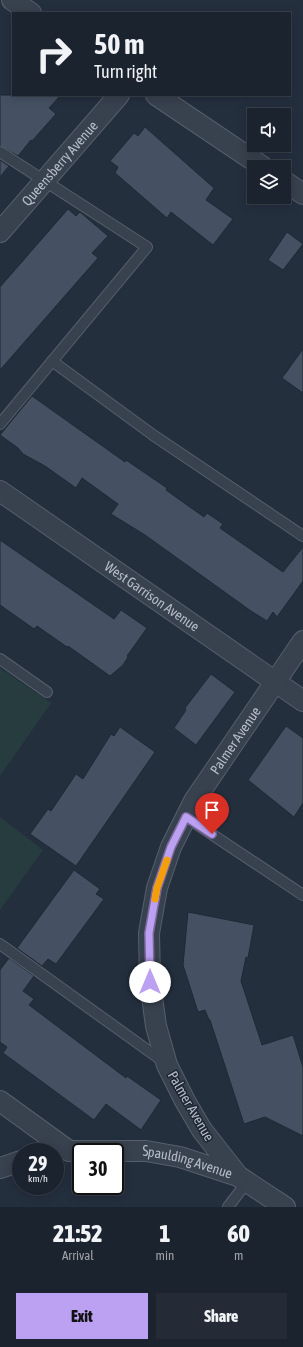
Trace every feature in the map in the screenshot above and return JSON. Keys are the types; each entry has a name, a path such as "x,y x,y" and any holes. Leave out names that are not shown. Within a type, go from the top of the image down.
{"street":[{"path":"12,0 30,12"},
{"name":"Queensberry Avenue","path":"0,232 118,96"},
{"path":"158,96 254,160"},
{"path":"291,186 303,194"},
{"name":"West Garrison Avenue","path":"0,491 303,701"},
{"name":"Palmer Avenue","path":"242,1179 202,1130 185,1101 167,1065 156,1026 150,982 149,933 160,881 171,847 194,801 303,641"},
{"name":"Spaulding Avenue","path":"0,1101 50,1143"},
{"name":"Spaulding Avenue","path":"64,1153 146,1151 180,1157 242,1179 285,1207"},
{"path":"0,1168 12,1164"}],"lane":[{"path":"0,152 147,246 0,424"},
{"path":"52,360 152,436 303,536"},
{"path":"0,659 47,692"},
{"path":"186,817 303,895"},
{"path":"0,944 167,1065"},
{"path":"228,1207 242,1179"}],"green space":[{"path":"0,668 51,703 0,776"},
{"path":"0,817 43,850 0,910"}],"building":[{"path":"0,95 60,96 49,108 56,114 18,156 0,146"},
{"path":"145,127 214,188 206,200 233,219 213,245 171,212 167,218 115,173 118,167 110,161 134,133 138,136"},
{"path":"0,160 9,166 0,177"},
{"path":"68,209 76,216 80,212 108,236 92,253 98,258 0,370 0,287"},
{"path":"287,232 303,244 283,270 268,260"},
{"path":"303,349 303,393 282,378"},
{"path":"32,396 125,462 126,460 167,488 166,490 204,517 207,513 223,524 220,528 283,572 303,547 303,581 277,617 273,612 267,621 251,611 145,535 111,514 118,504 82,478 76,488 45,466 23,454 18,448 0,435"},
{"path":"0,540 114,619 121,610 147,628 127,656 128,657 123,665 110,676 68,646 67,647 37,626 34,629 0,605"},
{"path":"211,674 235,692 196,745 174,728 186,710 185,708"},
{"path":"286,726 303,738 303,803 294,817 248,780"},
{"path":"120,727 155,752 76,866 30,834 48,809 51,811 76,774 83,779 111,734 114,736"},
{"path":"74,870 100,889 96,894 104,899 56,964 48,959 42,966 17,948"},
{"path":"188,912 254,925 248,958 246,957 241,981 262,1045 293,1035 303,1067 303,1136 265,1117 244,1124 210,1020 205,1010 198,1012 183,965"},
{"path":"9,958 34,976 23,991 34,999 29,1005 126,1078 127,1076 161,1100 141,1130 106,1104 94,1120 3,1053 7,1047 0,1042 0,970"}],"slow traffic":[{"path":"155,899 157,888 167,860"}],"route":[{"path":"150,982 149,933 157,888 171,847 186,817 212,834"}]}
